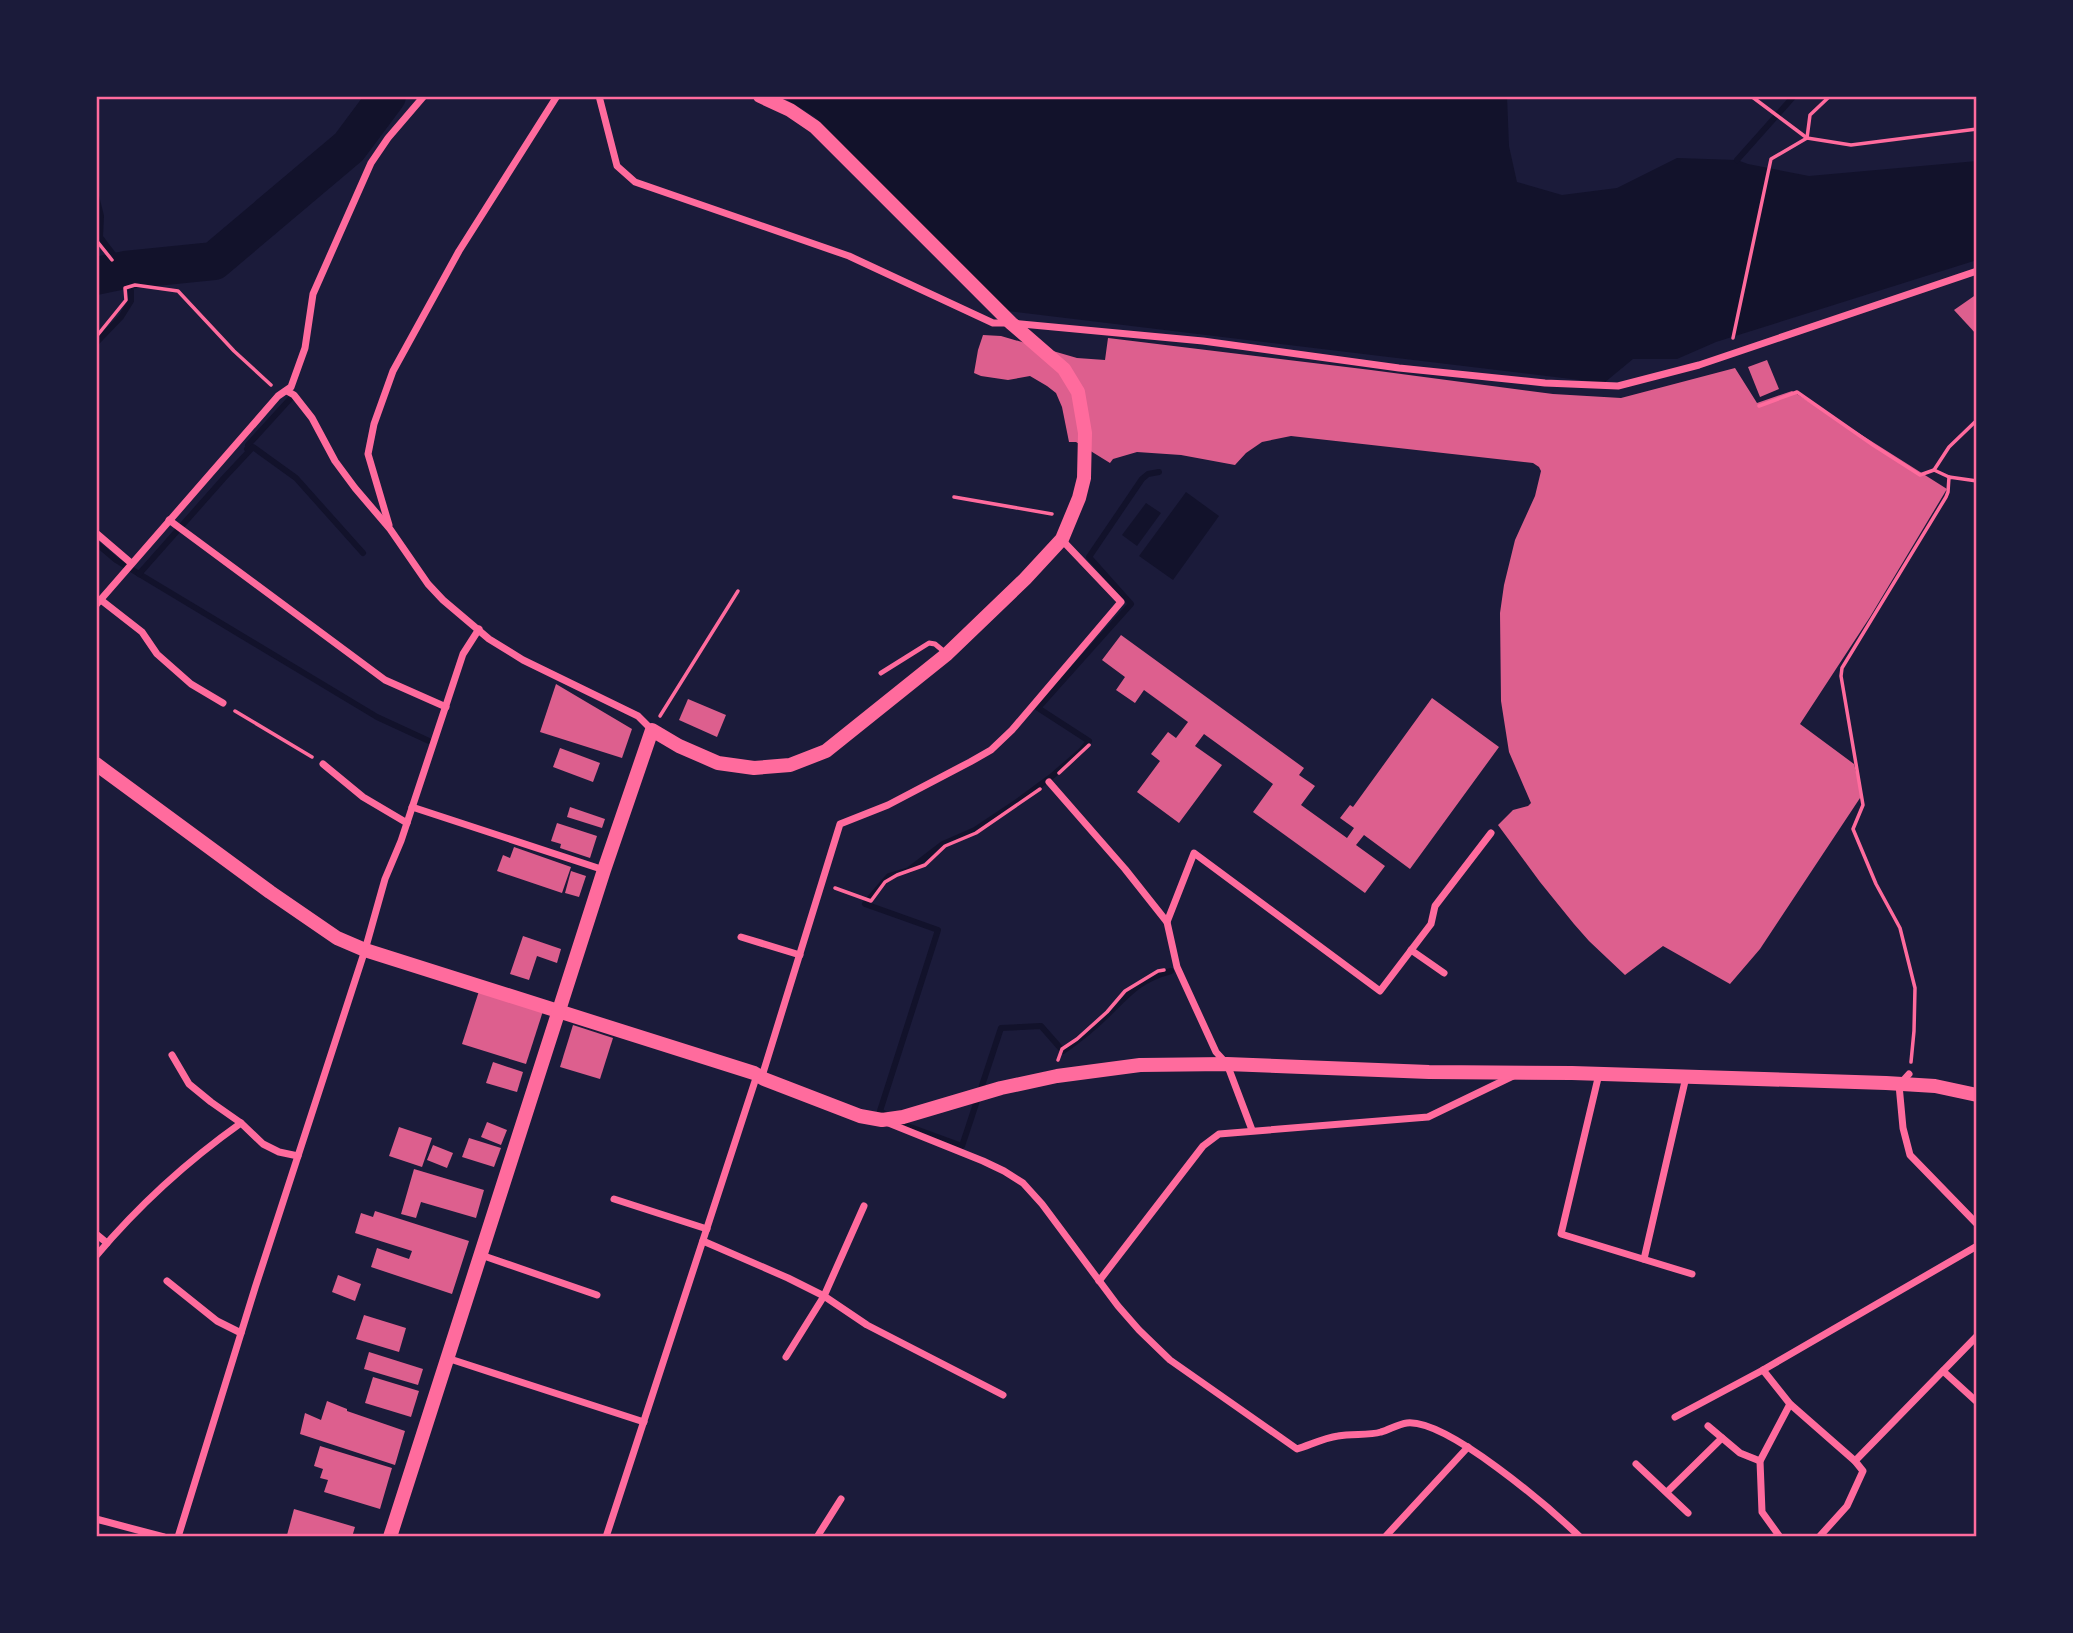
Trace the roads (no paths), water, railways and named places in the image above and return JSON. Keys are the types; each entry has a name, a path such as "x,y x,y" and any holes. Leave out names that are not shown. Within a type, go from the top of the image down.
{"main road":[{"path":"390,1537 604,870 652,730 679,746 718,763 754,768 790,765 826,751 947,654 1025,579 1062,539 1072,518 1084,478 1085,433 1078,392 1064,369 1011,323 815,127 790,110 760,96"},
{"path":"96,764 337,938 365,950 754,1073 860,1115 882,1121 1001,1088 1057,1076 1140,1065 1227,1063 1429,1072 1904,1080 1977,1095"}],"street":[{"path":"223,703 191,684 157,654 142,632 99,602 278,396 291,387 305,348 313,294 371,163 388,138 424,96"},
{"path":"390,529 368,454 374,424 393,370 459,251 557,96"},
{"path":"599,96 617,166 635,182 849,256 993,323 1203,341 1399,368 1618,386 1699,365 1977,271"},
{"path":"287,391 294,395 312,418 335,461 443,600 489,639 523,660 638,716 652,730"},
{"path":"169,520 386,680 446,707"},
{"path":"96,533 131,564"},
{"path":"606,1537 755,1081 763,1073 840,824 888,805 990,750 1012,730 1121,602 1062,539"},
{"path":"178,1537 365,950 385,879 407,822 463,654 479,629"},
{"path":"323,764 363,797 407,822"},
{"path":"1049,782 1167,922 1177,967 1216,1052 1227,1063 1252,1130"},
{"path":"412,807 604,870"},
{"path":"1167,922 1194,853 1380,991 1431,925 1435,906 1491,833"},
{"path":"741,937 800,955"},
{"path":"1411,950 1444,973"},
{"path":"172,1055 189,1084 263,1144 279,1152 298,1156"},
{"path":"1100,1281 1203,1146 1219,1134 1428,1117 1520,1073"},
{"path":"1599,1074 1561,1234 1692,1274"},
{"path":"1644,1259 1685,1077"},
{"path":"1904,1080 1903,1128 1910,1155 1977,1224"},
{"path":"882,1121 983,1161 1023,1183 1042,1203 1139,1330 1170,1360 1297,1449 1338,1436 1379,1433 1406,1423 1424,1425 1468,1447 1554,1512 1580,1537"},
{"path":"96,1256 167,1180 240,1123"},
{"path":"614,1199 707,1229"},
{"path":"786,1357 824,1296 863,1206"},
{"path":"96,1234 107,1243"},
{"path":"703,1241 824,1296 867,1325 1003,1395"},
{"path":"1675,1417 1763,1370 1977,1246"},
{"path":"480,1255 597,1295"},
{"path":"167,1281 217,1321 241,1333"},
{"path":"1855,1461 1977,1336"},
{"path":"447,1358 644,1422"},
{"path":"1763,1370 1790,1404 1863,1471 1847,1506 1819,1537"},
{"path":"1943,1371 1977,1402"},
{"path":"1780,1537 1762,1512 1760,1461 1790,1404"},
{"path":"1708,1426 1740,1453 1760,1461"},
{"path":"1667,1492 1722,1438"},
{"path":"1385,1537 1468,1447"},
{"path":"1636,1464 1688,1513"},
{"path":"817,1537 841,1499"},
{"path":"96,1519 164,1537"}],"lane":[{"path":"881,673 929,643 935,644 947,654"}],"waterway":[{"path":"96,276 125,270 214,261 349,147 387,96"},
{"path":"1737,160 1794,96"},
{"path":"96,196 101,216 100,237 125,270 131,291 131,301 121,317 96,343"},
{"path":"247,449 290,399"},
{"path":"139,574 253,447 296,478 363,553"},
{"path":"1159,472 1148,474 1142,479 1089,557 1131,604 1038,708 1089,741 1051,777 1017,802 975,830 943,844 909,870 889,876 865,904 938,930 880,1111 902,1124 962,1146 1001,1028 1041,1026 1063,1051 1093,1028 1137,987 1171,971"},
{"path":"96,543 116,560 377,717 429,741"}]}
